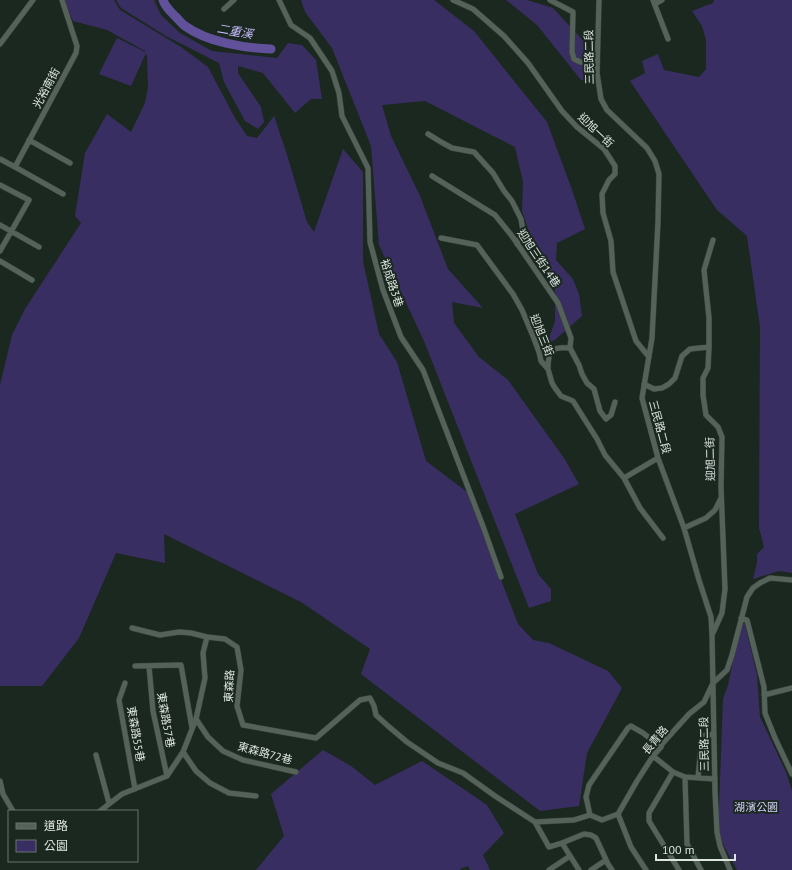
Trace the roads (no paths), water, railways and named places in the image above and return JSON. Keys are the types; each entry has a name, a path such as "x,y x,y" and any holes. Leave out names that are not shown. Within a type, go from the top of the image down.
{"street":[{"path":"0,44 33,0"},
{"name":"光裕南街","path":"15,167 76,53 77,46 62,0"},
{"path":"224,9 234,0"},
{"name":"裕成路3巷","path":"279,0 291,25 310,38 332,71 339,93 342,116 368,168 370,242 382,290 401,337 423,370 484,529 500,577"},
{"name":"迎旭一街","path":"453,0 473,9 504,36 528,63 562,111 577,127 604,149 615,166 615,174 609,180 602,194 603,213 611,241 613,272 636,341 649,357"},
{"path":"550,0 573,12 572,52 574,59 580,62 588,63"},
{"name":"三民路二段","path":"599,0 597,73 601,99 607,110 647,148 655,161 659,174 652,338 642,398 658,458 684,528 711,617 717,832 720,846 730,870"},
{"path":"662,0 654,2 668,39"},
{"path":"428,134 452,148 474,152 493,173 512,201 521,219 523,231 517,244"},
{"path":"29,140 70,163"},
{"path":"0,159 63,194"},
{"name":"迎旭三街14巷","path":"432,176 495,215 512,236 558,303 571,338 570,348"},
{"path":"0,185 29,200 0,251"},
{"path":"0,225 39,247"},
{"name":"迎旭三街","path":"441,238 477,245 522,310 539,352 541,361 548,369 555,388 561,396 573,401 597,439 605,455 624,478 640,508 663,538"},
{"name":"迎旭二街","path":"712,240 704,270 709,318 709,347 708,368 703,378 703,395 706,414 718,427 722,437 721,497 725,589 722,614 712,635"},
{"path":"0,261 32,280"},
{"path":"548,369 548,358 551,351 560,347 570,348 580,365 582,374 587,383 594,389 600,411 606,419 611,415 615,402"},
{"path":"644,384 654,389 662,388 670,384 674,378 682,356 690,349 709,347"},
{"path":"624,478 658,458"},
{"path":"684,528 706,518 715,510 721,497"},
{"path":"713,683 727,670 746,597 753,588 770,578 792,580"},
{"path":"741,618 747,620 764,687 765,713 792,774"},
{"path":"101,810 122,794 167,776 183,752 196,719 205,678 203,653 207,637 191,632 160,634 132,628"},
{"name":"東森路","path":"207,637 225,639 237,647 241,670 237,706 242,724 316,738 360,700 370,698 376,715 407,742 438,763 463,773 535,822"},
{"path":"135,666 181,665 192,729"},
{"name":"東森路57巷","path":"149,666 153,711 167,776"},
{"name":"東森路55巷","path":"125,683 119,700 135,789"},
{"name":"長青路","path":"618,814 653,756 689,714 704,702 713,683"},
{"path":"764,695 792,688"},
{"name":"東森路72巷","path":"196,719 208,737 222,751 244,760 296,772"},
{"path":"590,815 586,797 589,785 628,728 631,726 661,747"},
{"path":"698,778 702,736 714,734"},
{"path":"183,752 196,771 210,783 229,793 256,796"},
{"path":"96,755 109,803"},
{"path":"653,756 673,772 685,777 715,778"},
{"path":"673,772 649,813 649,821 678,870"},
{"path":"685,777 687,844 701,870"},
{"path":"0,781 3,794 12,810"},
{"path":"612,870 596,838 591,835 584,834 549,847 535,822 574,820 590,815 602,820 618,814 631,847 646,870"},
{"path":"562,843 579,870"},
{"path":"549,870 570,856"},
{"path":"591,870 606,860"}],"waterway":[{"name":"二重溪","path":"163,0 168,9 183,24 194,32 215,40 238,46 271,49"}],"park label":[{"name":"湖濱公園","path":"756,807"}]}
